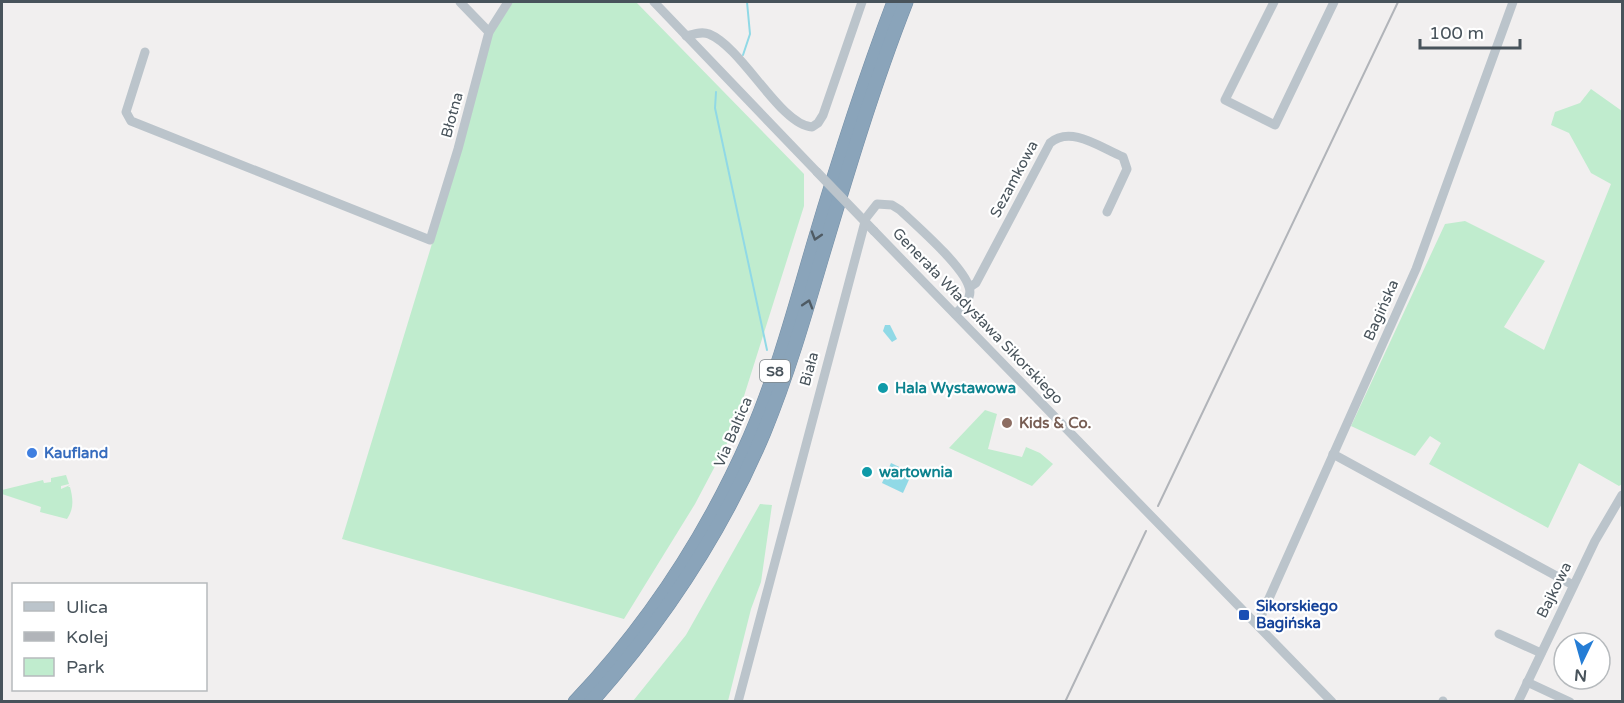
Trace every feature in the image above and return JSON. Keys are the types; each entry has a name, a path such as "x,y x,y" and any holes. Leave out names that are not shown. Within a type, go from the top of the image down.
{"highway":[{"name":"Via Baltica","path":"576,702 620,651 666,589 708,522 746,445 780,355 850,127 894,2"},
{"name":"Via Baltica","path":"591,702 633,653 683,584 716,531 748,468 788,366 852,156 906,2"}],"street":[{"path":"460,2 489,32"},
{"name":"Błotna","path":"145,52 126,112 131,121 430,240 458,149 489,32 508,2"},
{"name":"Generała Władysława Sikorskiego","path":"654,2 874,231 1258,623 1332,702"},
{"path":"686,36 701,33 717,39 752,72 798,124 812,127 823,115 862,2"},
{"path":"1274,2 1225,100 1275,124 1334,2"},
{"name":"Bagińska","path":"1258,623 1416,270 1514,2"},
{"name":"Sezamkowa","path":"970,287 976,283 1050,143 1058,136 1069,134 1123,158 1127,169 1107,212"},
{"name":"Biała","path":"738,702 798,470 866,218 871,209 877,204 884,204 900,210 950,261 970,287"},
{"path":"955,314 966,304 970,287"},
{"path":"1333,454 1573,585"},
{"name":"Bajkowa","path":"1518,702 1573,585 1623,495"},
{"path":"1499,634 1540,653"},
{"path":"1527,682 1570,702"}],"green space":[{"path":"513,2 636,2 804,174 804,206 732,434 695,504 624,619 342,539 466,132 493,32"},
{"path":"1591,89 1622,111 1622,484 1619,486 1579,463 1548,528 1429,464 1441,443 1430,436 1415,456 1351,426 1445,224 1465,221 1545,261 1504,327 1544,350 1611,184 1591,173 1569,133 1551,125 1555,112 1580,103"},
{"path":"985,410 997,414 988,449 1022,457 1026,447 1040,453 1053,464 1032,486 949,448"},
{"path":"66,475 69,484 61,486 61,489 70,485 68,487 70,487 72,501 72,509 67,519 40,512 41,507 2,494 2,490 43,480 44,483 51,482 51,478"},
{"path":"760,504 772,505 761,582 751,609 728,701 633,701 686,635"}],"water":[{"path":"885,325 890,325 897,339 892,342 883,331"},
{"path":"891,463 912,473 903,493 882,483"}],"waterway":[{"path":"743,55 750,34 747,2"},
{"path":"716,92 715,108 767,350"}],"railway":[{"path":"1158,506 1398,2"},
{"path":"1065,702 1146,531"}],"place":[{"name":"Hala Wystawowa","path":"883,388"},
{"name":"Kids & Co.","path":"1007,423"},
{"name":"Kaufland","path":"32,453"},
{"name":"wartownia","path":"867,472"},
{"name":"Sikorskiego Bagińska","path":"1244,615"}]}
